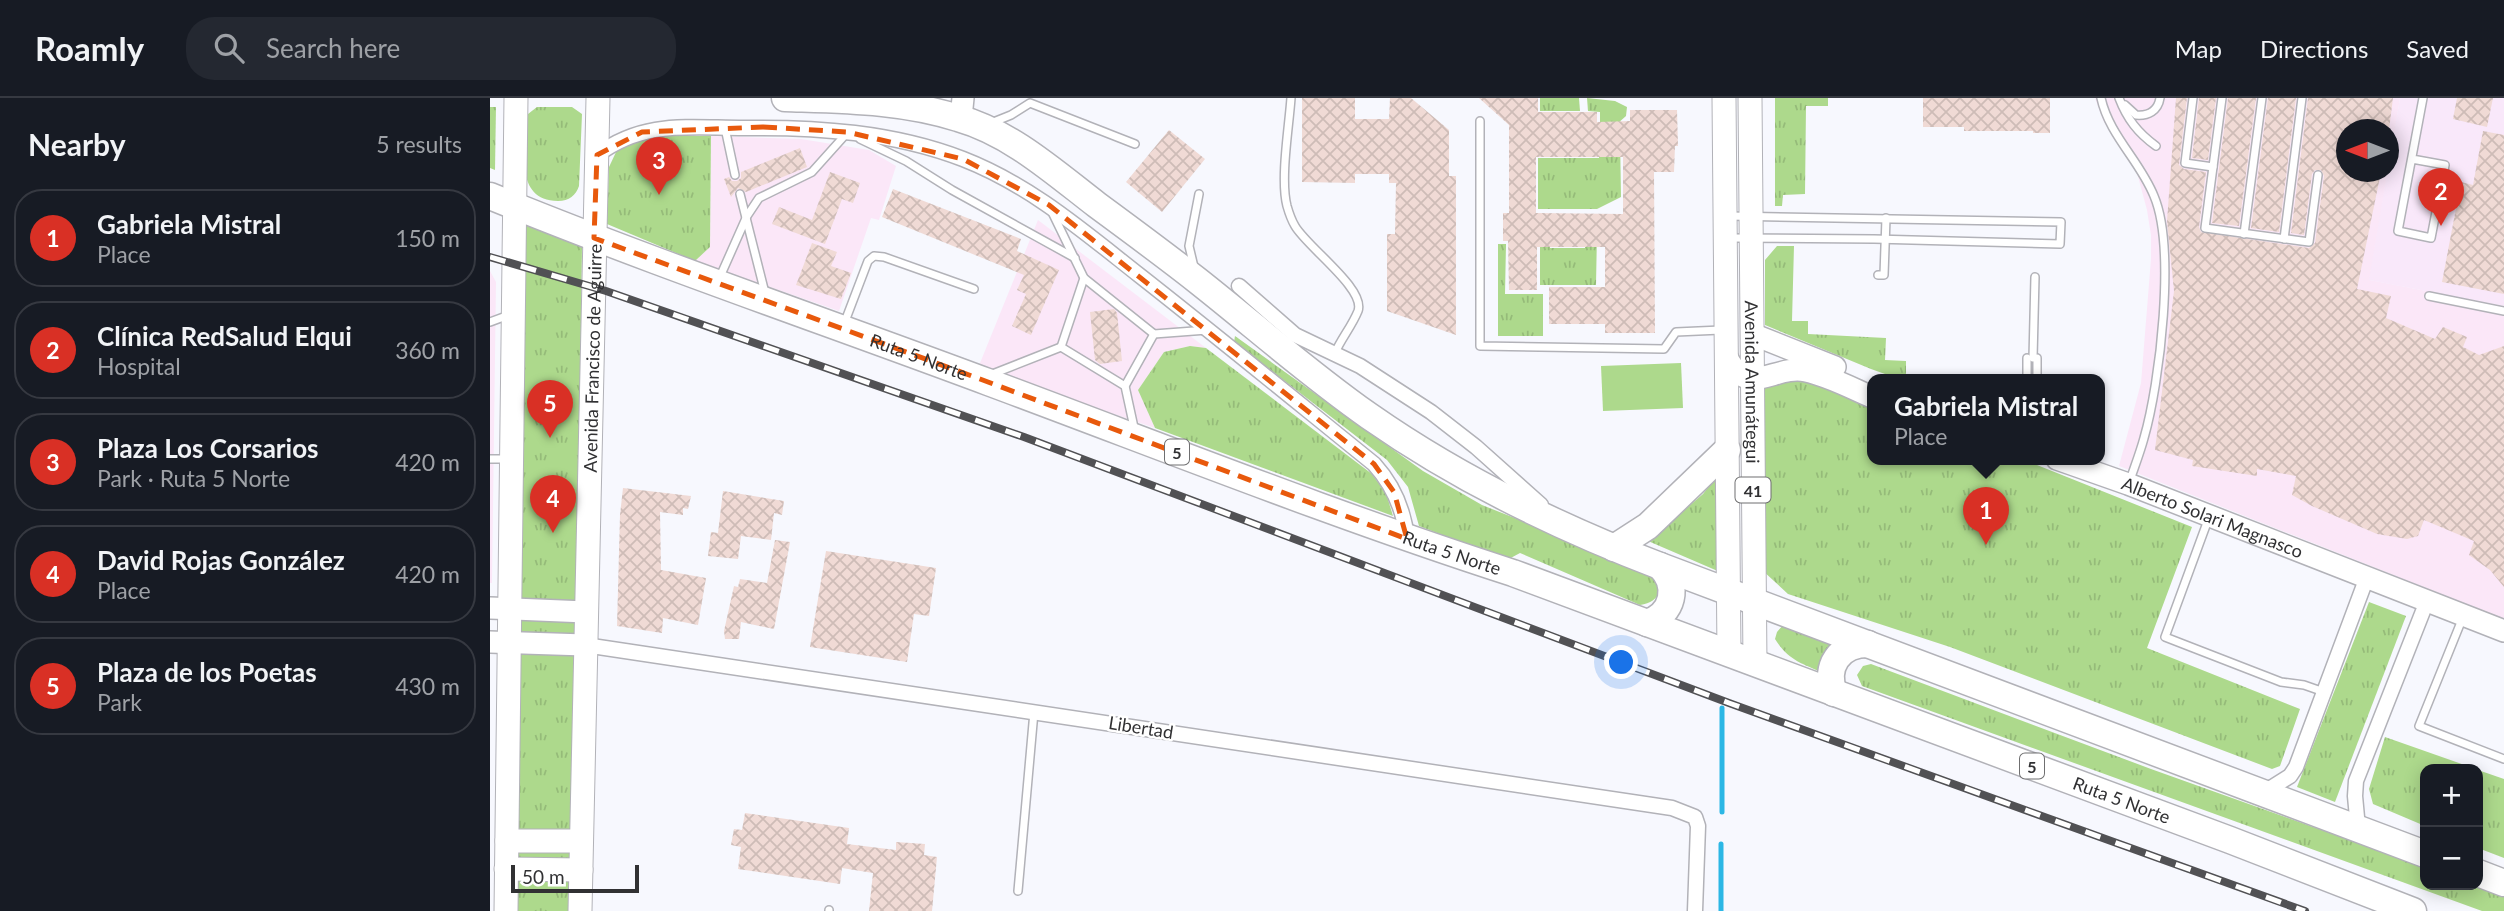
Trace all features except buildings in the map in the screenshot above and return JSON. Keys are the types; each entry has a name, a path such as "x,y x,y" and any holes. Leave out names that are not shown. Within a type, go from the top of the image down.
{"highway":[{"path":"785,98 872,100 968,114 1026,151 1198,281 1251,311 1330,387 1410,443 1498,494 1570,528 1660,566 2420,851"},
{"name":"Ruta 5 Norte","path":"502,200 594,238 1407,539 1513,573 2230,840 2413,911"},
{"path":"1614,548 1648,526 1727,450"},
{"path":"1647,623 1654,621 1667,610 1673,595 1670,579 1660,566"},
{"path":"1835,693 1830,671 1836,657 1850,646 1868,644"},
{"path":"2483,875 2504,883"}],"main road":[{"path":"506,911 499,643 500,459 513,313 502,200 516,98"},
{"name":"Avenida Francisco de Aguirre","path":"580,911 598,98"},
{"name":"Avenida Amunátegui","path":"1724,98 1729,654"},
{"name":"Avenida Amunátegui","path":"1750,98 1755,664"},
{"path":"503,844 581,841"},
{"path":"503,844 580,870"}],"street":[{"path":"597,155 619,140 642,132 673,128 800,129 847,132 911,143 963,159 993,172 1049,205 1208,330 1381,472 1399,503 1407,539"},
{"path":"1239,286 1251,311 1388,383 1431,412 1570,528"},
{"path":"1752,334 1867,380"},
{"path":"1726,355 1736,372 1753,379 1800,370 1867,395"},
{"name":"Alberto Solari Magnasco","path":"2074,465 2504,631"},
{"path":"2263,793 2290,776 2296,767 2367,577"},
{"path":"2358,828 2356,781 2427,601"},
{"path":"500,608 586,612"},
{"path":"499,643 585,645"},
{"name":"Libertad","path":"585,645 1672,808 1695,817 1698,835 1695,911"}],"lane":[{"path":"1021,98 1135,144"},
{"path":"1291,98 1285,181 1287,204 1295,227 1350,285 1357,296 1359,308 1334,354"},
{"path":"2101,98 2108,119 2155,197 2165,254 2157,370 2145,436 2128,484"},
{"path":"2121,98 2131,112 2142,115 2156,108 2160,98"},
{"path":"2121,98 2128,119 2156,146"},
{"path":"2193,98 2185,163 2213,167"},
{"path":"2222,98 2205,228 2309,242 2318,175"},
{"path":"2244,233 2262,98"},
{"path":"2284,239 2302,98"},
{"path":"2412,159 2445,165 2431,238 2398,231 2423,98"},
{"path":"968,114 1011,115 1030,103"},
{"path":"1480,121 1480,346 1664,349 1676,332 1726,330"},
{"path":"726,128 734,175"},
{"path":"718,282 753,204 764,194 812,172 847,132 906,161 952,190 1075,258"},
{"path":"740,194 767,300"},
{"path":"1198,281 1189,246 1199,194"},
{"path":"1049,205 1084,278 1154,334 1208,330"},
{"path":"1886,218 2061,222 2060,244 1885,239 1725,227 1886,218"},
{"path":"1878,275 1884,275 1886,218"},
{"path":"842,328 868,261 874,256 974,289"},
{"path":"2028,374 2032,358 2035,277"},
{"path":"980,379 1061,346 1084,278"},
{"path":"2429,296 2504,310"},
{"path":"490,322 513,313"},
{"path":"1137,437 1125,386 1154,334"},
{"path":"1061,346 1125,386"},
{"path":"2032,358 2036,374"},
{"path":"2210,516 2165,638 2281,682 2304,685 2324,692"},
{"path":"2463,615 2418,726 2504,759"},
{"path":"1018,891 1034,711"}],"highlighted area":[{"path":"763,127 847,132 963,159 1049,205 1374,464 1394,492 1407,539 980,379 594,238 597,155 642,132"}],"shaded area":[{"path":"2095,98 2400,98 2397,119 2336,119 2336,182 2386,182 2370,280 2504,306 2504,619 2119,466 2141,383 2151,235 2137,173 2103,120"},
{"path":"2400,98 2504,98 2504,306 2369,280 2386,182 2399,182 2399,119 2396,119"},
{"path":"711,136 801,139 869,150 896,166 879,220 871,218 839,311 695,261 710,247"},
{"path":"1038,220 1206,348 1190,346 1164,352 1138,390 1155,428 978,368"},
{"path":"490,271 496,282 492,583 490,583"}],"green space":[{"path":"1540,98 1579,98 1580,111 1540,111"},
{"path":"1587,98 1615,101 1627,107 1626,116 1617,124 1600,123 1600,112 1588,111"},
{"path":"1775,98 1828,98 1828,106 1806,106 1805,194 1783,195 1782,206 1775,206"},
{"path":"490,107 496,107 495,170 490,168"},
{"path":"537,107 572,107 582,114 579,186 574,195 566,200 544,198 534,192 528,183 525,171 527,119 528,114"},
{"path":"1599,134 1620,134 1621,197 1597,209 1538,209 1538,158 1599,158"},
{"path":"646,136 711,136 710,247 695,261 607,224 609,167 617,150"},
{"path":"523,223 582,247 573,911 514,911"},
{"path":"1585,233 1597,233 1596,285 1540,285 1540,243 1549,238 1550,248 1585,248"},
{"path":"1498,244 1506,244 1505,294 1543,294 1543,336 1498,336"},
{"path":"1777,246 1794,246 1792,321 1808,321 1808,334 1886,338 1885,360 1906,361 1906,374 1885,374 1765,325 1765,260"},
{"path":"1235,336 1423,471 1482,505 1655,574 1661,590 1653,600 1640,605 1520,553 1507,560 1419,526 1408,487 1387,460 1234,342"},
{"path":"1190,346 1206,348 1372,474 1386,493 1393,516 1155,428 1138,390 1164,352"},
{"path":"1681,363 1683,408 1603,411 1601,366"},
{"path":"1798,372 1867,402 1867,465 2037,465 2192,527 2147,648 2300,709 2280,766 2272,769 1950,647 1788,594 1762,570 1760,383"},
{"path":"1719,473 1720,572 1648,541 1703,494"},
{"path":"2369,602 2406,616 2335,802 2297,787"},
{"path":"1784,624 1839,643 1823,673 1796,660 1780,646 1775,639"},
{"path":"1871,664 2151,769 2420,865 2420,888 1862,686 1857,675 1863,666"},
{"path":"2385,737 2462,764 2420,764 2420,824 2373,804 2369,789"},
{"path":"2483,772 2504,779 2504,858 2483,850"},
{"path":"2483,888 2504,896 2504,911 2482,911 2424,890"}],"waterway":[{"path":"1722,708 1722,812"},
{"path":"1721,844 1721,911"}],"railway":[{"path":"490,257 606,291 1024,437 1729,703 2305,911"}],"place":[{"name":"Plaza Los Corsarios","path":"659,195"},
{"name":"Clínica RedSalud Elqui","path":"2441,226"},
{"name":"Plaza de los Poetas","path":"550,438"},
{"name":"David Rojas González","path":"553,533"},
{"name":"Gabriela Mistral","path":"1986,545"}]}
